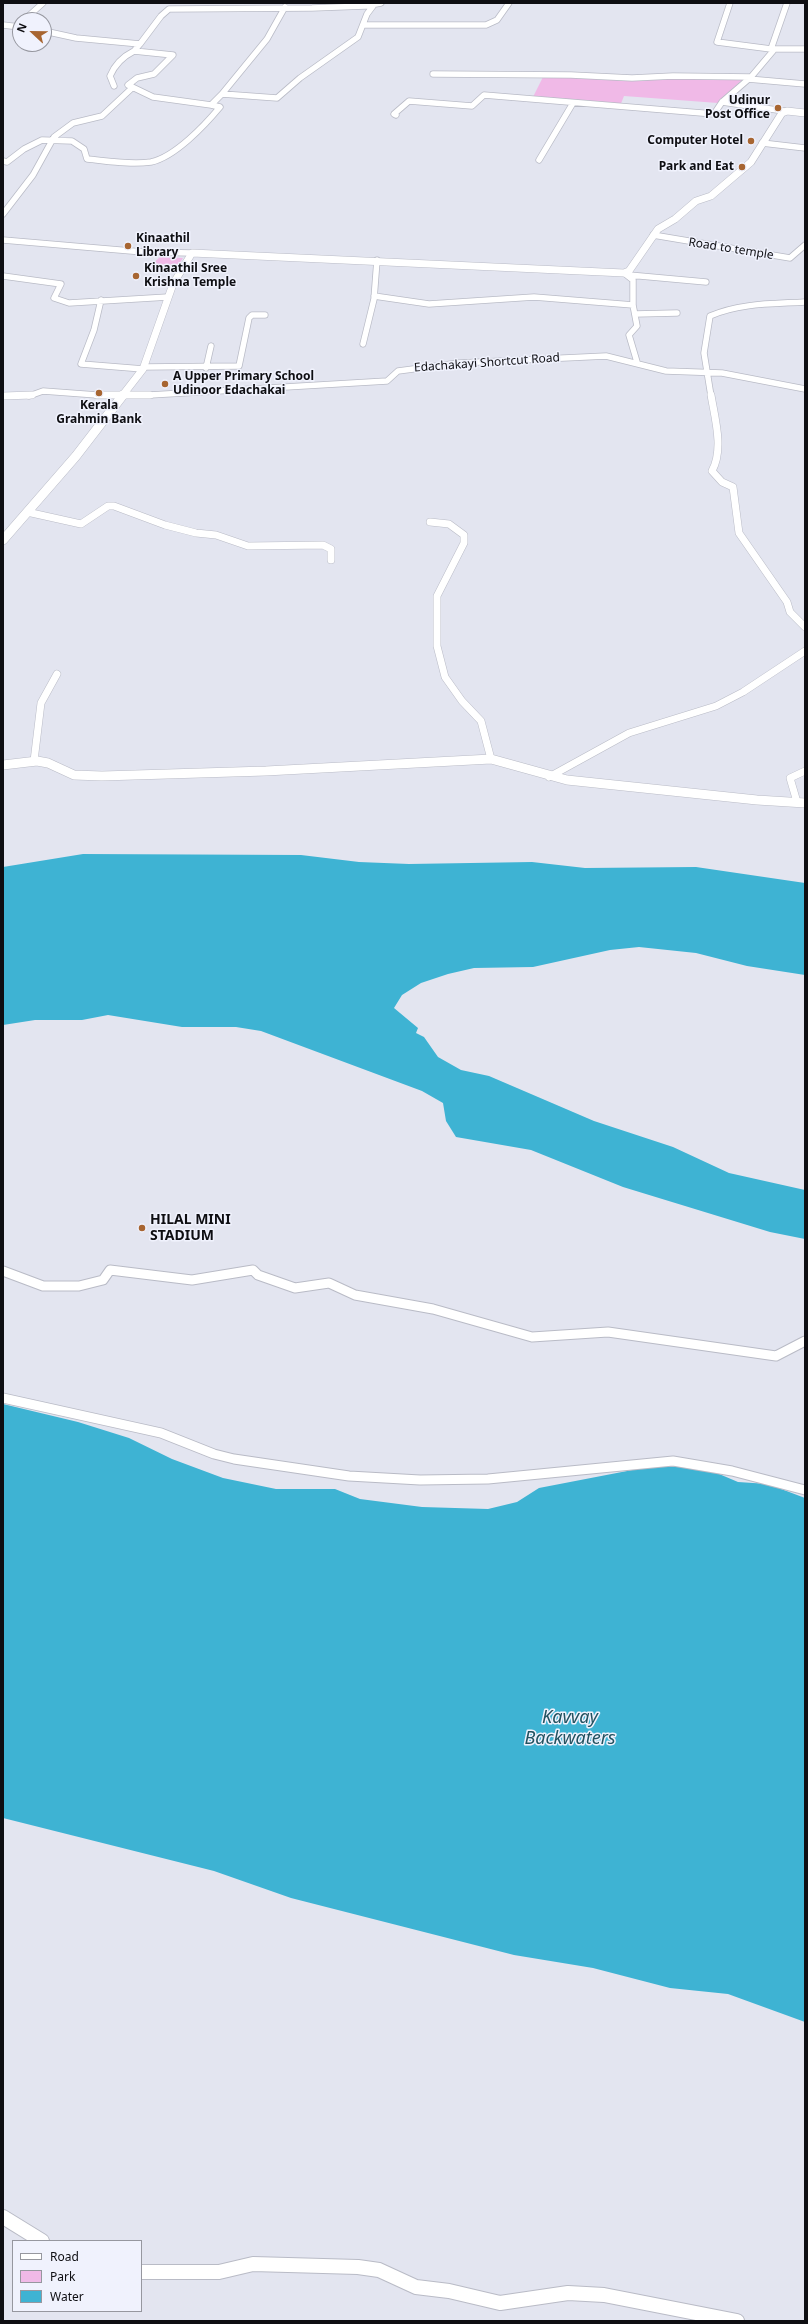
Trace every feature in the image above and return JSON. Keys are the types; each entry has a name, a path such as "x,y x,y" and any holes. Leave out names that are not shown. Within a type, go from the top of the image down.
{"main road":[{"path":"3,540 76,456 143,368 172,284 192,253 377,260 627,274 658,229 675,219 696,201 711,196 751,162 784,111 805,114"},
{"path":"3,765 34,761 48,763 74,775 82,776 266,771 491,759 508,762 549,777 698,794 801,802"},
{"path":"3,2217 40,2240"},
{"path":"142,2272 219,2272 253,2264 358,2267 378,2270 416,2287 450,2291 500,2303 568,2292 604,2295 736,2321"}],"street":[{"path":"33,12 43,3"},
{"path":"114,86 110,76 115,64 122,57 134,51 160,16 169,9 173,3"},
{"path":"169,9 218,10 373,6 381,3"},
{"path":"363,24 486,25 497,20 509,3"},
{"path":"730,3 717,42 771,49 805,49"},
{"path":"396,115 394,114 397,109 409,101 472,106 484,95 714,114 722,102 749,78 774,51 771,49 787,3"},
{"path":"222,94 277,98 300,78 358,37 373,6"},
{"path":"211,105 268,39 285,8"},
{"path":"3,25 10,26"},
{"path":"5,31 10,26"},
{"path":"52,33 76,38 140,44"},
{"path":"3,161 7,162 24,149 42,140 72,141 84,149 86,159 136,162 160,159 199,131 220,107 153,97 132,88 128,85 137,78 154,74 173,55 134,51"},
{"path":"433,74 570,75 632,78 673,76 749,78 799,85 805,84"},
{"path":"3,214 33,175 52,140 73,123 102,116 132,88"},
{"path":"722,102 784,111"},
{"path":"539,160 573,103"},
{"path":"762,143 805,148"},
{"name":"Road to temple","path":"653,236 790,258 805,246"},
{"path":"3,240 143,252 192,253"},
{"path":"363,344 374,296 377,260"},
{"path":"627,274 706,282"},
{"path":"627,274 633,280 633,304 636,328 629,335 637,362"},
{"path":"3,276 61,284 54,298 69,303 168,297"},
{"path":"374,296 429,304 534,297 633,304"},
{"path":"101,300 94,330 81,364 143,368 206,368 239,366 249,318 252,315 265,315"},
{"path":"805,302 748,305 726,309 710,316 704,353 718,436 717,462 712,471 722,482 733,487 739,533 786,602 790,612 805,628"},
{"path":"635,314 677,313"},
{"path":"206,368 211,346"},
{"name":"Edachakayi Shortcut Road","path":"3,396 29,396 43,391 122,395 387,381 390,380 393,374 406,368 459,363 606,356 637,362 666,371 722,373 805,389"},
{"path":"27,512 81,524 108,506 118,507 165,526 196,533 216,535 248,546 323,545 331,549 331,560"},
{"path":"430,522 443,522 454,526 464,535 464,543 437,596 438,646 445,677 462,701 481,720 491,759"},
{"path":"549,777 629,733 716,706 743,692 805,651"},
{"path":"34,761 38,748 40,705 57,674"},
{"path":"801,802 790,778 805,771"},
{"path":"3,1271 43,1286 79,1286 103,1280 110,1270 129,1269 153,1277 193,1280 253,1270 258,1275 295,1288 329,1283 355,1294 433,1309 532,1337 608,1332 776,1356 805,1341"},
{"path":"3,1398 161,1433 214,1454 234,1459 349,1476 420,1480 488,1479 673,1461 732,1471 805,1490"}],"green space":[{"path":"544,75 743,79 718,103 624,96 620,106 533,97"},
{"path":"160,257 183,258 173,273 148,268"}],"water":[{"path":"83,854 301,855 359,862 409,864 532,862 585,868 696,867 805,883 805,975 747,966 696,953 639,947 610,950 533,967 474,968 448,974 421,983 402,995 394,1008 418,1028 416,1033 424,1037 438,1057 461,1070 489,1076 594,1121 673,1147 729,1173 805,1190 805,1239 770,1232 623,1187 531,1150 456,1137 446,1121 443,1103 422,1091 261,1031 236,1027 182,1027 108,1015 82,1020 35,1020 3,1025 3,867"},
{"name":"Kavvay Backwaters","path":"3,1404 78,1422 129,1438 172,1459 223,1478 276,1489 335,1489 360,1499 422,1507 488,1509 517,1502 539,1488 653,1466 683,1467 712,1471 738,1482 768,1484 805,1498 805,2022 728,1994 670,1988 593,1968 514,1955 291,1898 214,1871 3,1818"}],"place":[{"name":"Udinur Post Office","path":"778,108"},
{"name":"Computer Hotel","path":"751,141"},
{"name":"Park and Eat","path":"742,167"},
{"name":"Kinaathil Library","path":"128,246"},
{"name":"Kinaathil Sree Krishna Temple","path":"136,276"},
{"name":"A Upper Primary School Udinoor Edachakai","path":"165,384"},
{"name":"Kerala Grahmin Bank","path":"99,393"},
{"name":"HILAL MINI STADIUM","path":"142,1228"}]}
